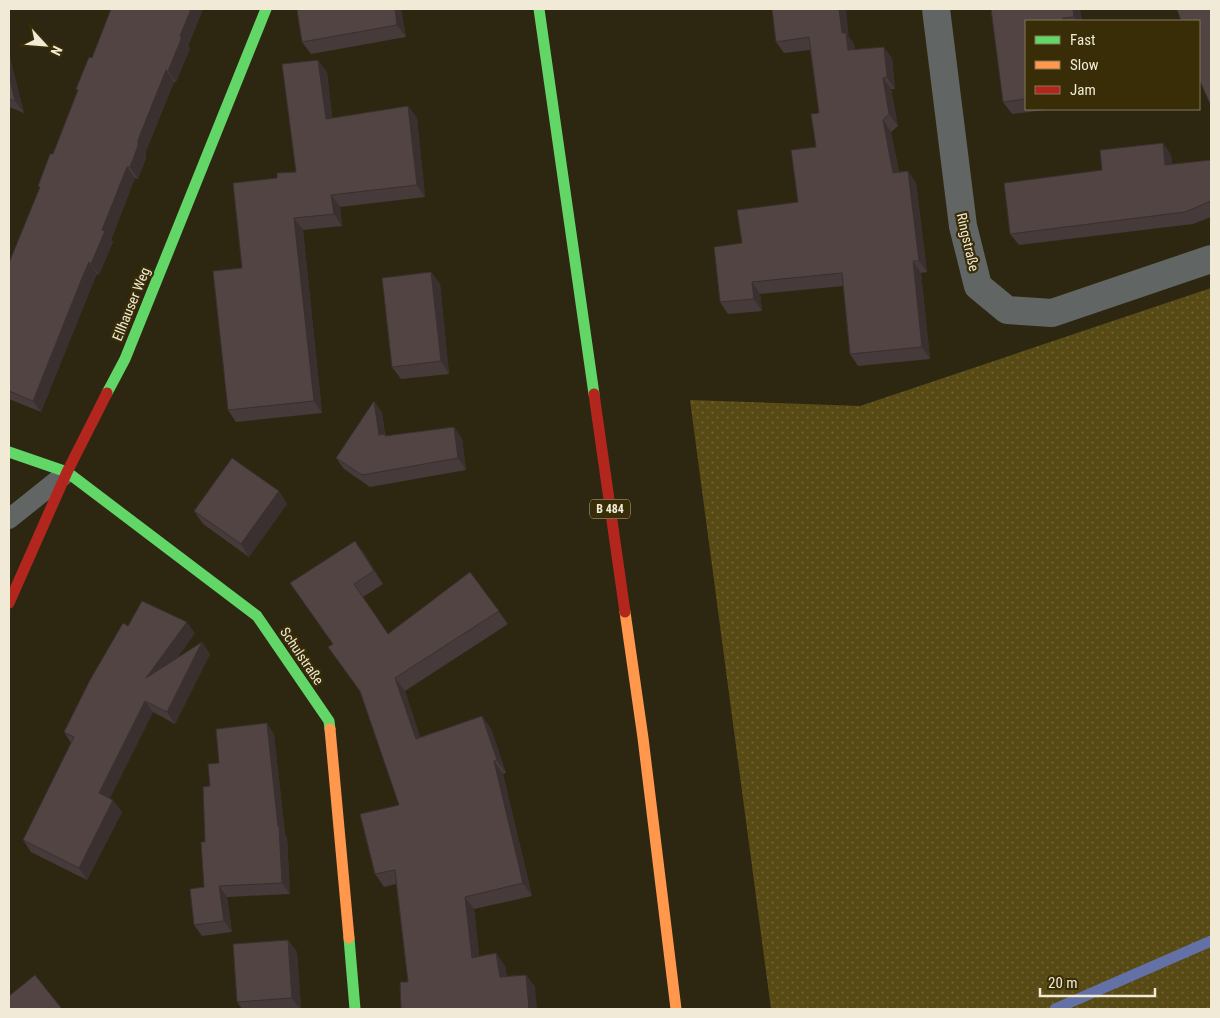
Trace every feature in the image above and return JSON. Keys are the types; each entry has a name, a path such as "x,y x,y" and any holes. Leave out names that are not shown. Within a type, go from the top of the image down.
{"street":[{"name":"Ellhauser Weg","path":"9,603 67,472 125,359 266,9"},
{"name":"B 484","path":"539,9 643,738 676,1009"},
{"name":"Ringstraße","path":"936,9 963,226 978,286 1007,310 1052,313 1211,259"},
{"name":"Schulstraße","path":"9,452 67,472 257,616 329,721 355,1009"}],"lane":[{"path":"9,519 67,472"}],"shaded area":[{"path":"1211,288 1211,1009 771,1009 690,400 860,406"}],"building":[{"path":"111,9 191,9 180,36 182,37 168,71 166,70 138,140 138,146 130,167 127,167 102,230 105,231 91,264 89,262 82,278 33,401 9,391 9,263 40,187 38,186 50,154 53,154 78,90 76,89 89,57 92,58"},
{"path":"395,9 397,25 302,42 297,10"},
{"path":"772,9 839,9 842,33 846,33 848,50 884,47 887,77 883,78 889,114 883,120 893,173 908,171 919,261 913,261 922,347 850,354 842,273 752,282 754,299 720,302 714,247 742,243 737,210 798,202 791,150 816,147 811,114 819,113 809,37 776,42"},
{"path":"991,9 1073,9 1074,17 1063,18 1063,20 1025,20 1025,99 1003,102"},
{"path":"1177,9 1211,9 1211,106 1200,81 1200,20 1181,20"},
{"path":"318,60 326,119 408,106 417,185 331,195 334,214 294,218 314,401 228,410 213,271 242,268 233,183 277,178 277,173 296,172 282,64"},
{"path":"9,75 15,101 9,99"},
{"path":"1163,143 1165,165 1211,160 1211,201 1185,212 1010,234 1004,183 1102,170 1100,150"},
{"path":"431,272 441,361 392,367 382,278"},
{"path":"374,401 379,435 385,434 385,436 454,427 458,458 362,475 336,458"},
{"path":"232,458 279,491 241,544 194,511"},
{"path":"355,541 374,571 354,584 388,634 470,572 499,611 395,678 416,739 482,716 497,760 494,761 523,883 465,897 472,958 496,953 500,977 526,975 529,1009 401,1009 400,982 408,982 395,870 375,874 360,814 399,805 360,691 328,647 333,644 290,583"},
{"path":"142,601 187,622 146,678 202,642 167,712 145,701 99,793 113,800 79,868 23,840 74,737 64,732 90,680 123,623 128,626"},
{"path":"267,723 279,826 282,883 219,886 224,921 194,925 190,889 204,887 201,842 205,842 203,787 210,786 208,764 219,763 216,729"},
{"path":"288,940 292,998 237,1002 233,944"},
{"path":"35,975 62,1009 9,1009 9,996"}],"waterway":[{"path":"1055,1009 1211,941"}],"traffic: fast":[{"path":"107,393 125,359 266,9"},
{"path":"539,9 594,394"},
{"path":"9,452 67,472 257,616 329,721 330,729"},
{"path":"349,938 355,1009"}],"traffic: slow":[{"path":"625,612 643,738 676,1009"},
{"path":"330,729 349,938"}],"traffic: jam":[{"path":"9,603 67,472 107,393"},
{"path":"594,394 625,612"}]}
